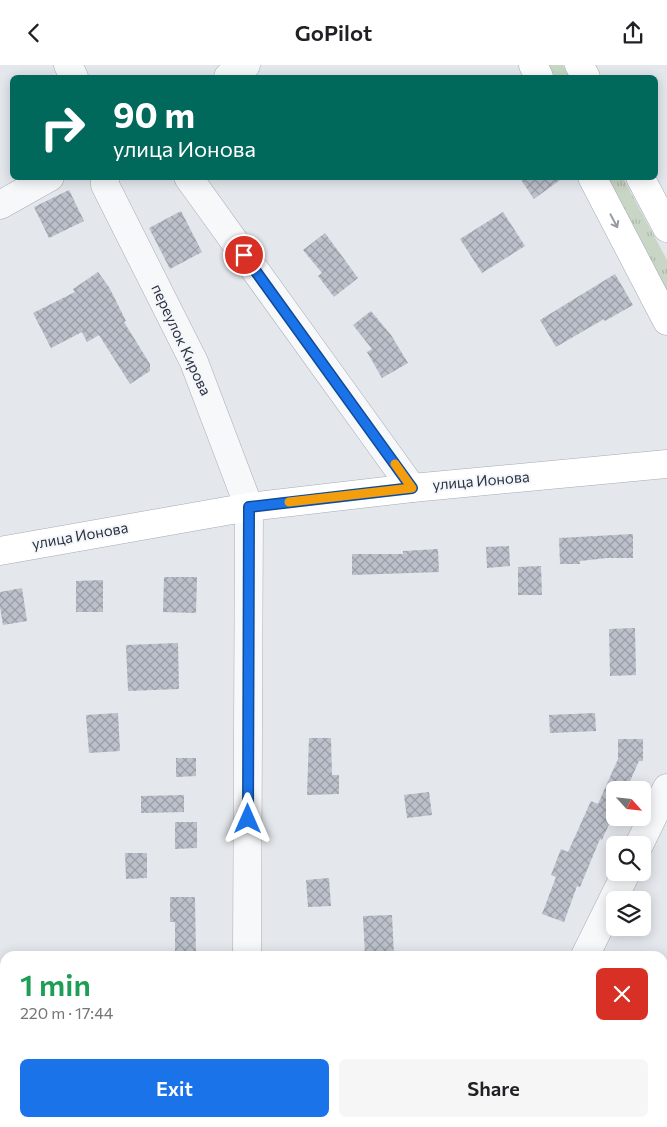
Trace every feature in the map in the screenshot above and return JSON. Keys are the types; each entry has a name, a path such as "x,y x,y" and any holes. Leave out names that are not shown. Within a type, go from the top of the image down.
{"main road":[{"path":"594,180 667,321"},
{"path":"642,180 667,228"},
{"name":"улица Ионова","path":"0,551 249,507 412,488 667,464"}],"street":[{"path":"231,75 246,65"},
{"path":"0,205 45,180"},
{"name":"переулок Кирова","path":"105,180 105,185 194,362 249,507"},
{"path":"190,180 412,488"},
{"path":"247,951 249,507"},
{"path":"643,836 667,788"},
{"path":"588,951 622,881"}],"green space":[{"path":"547,65 563,65 569,75 553,75"},
{"path":"607,180 624,180 667,260 667,295"}],"building":[{"path":"521,180 560,180 534,199"},
{"path":"69,190 84,221 49,238 34,207"},
{"path":"181,211 202,252 170,269 149,228"},
{"path":"503,212 525,246 482,273 460,239"},
{"path":"325,233 358,278 334,297 318,276 322,273 303,250"},
{"path":"98,272 109,287 126,321 124,322 150,364 150,371 130,384 99,335 87,342 82,332 51,348 33,313 75,292 73,289"},
{"path":"615,274 633,305 605,321 604,319 556,347 540,320"},
{"path":"371,311 391,335 408,363 382,378 367,352 372,349 353,325"},
{"path":"633,534 633,558 607,558 580,561 580,564 560,564 559,538"},
{"path":"509,546 510,566 487,568 486,547"},
{"path":"438,549 439,572 352,575 352,554 403,554 403,551"},
{"path":"541,566 542,595 518,595 518,567"},
{"path":"164,577 197,577 196,613 163,612"},
{"path":"103,580 103,612 76,612 76,581"},
{"path":"22,588 27,621 3,625 0,592"},
{"path":"635,628 636,675 610,676 609,629"},
{"path":"178,643 179,689 128,691 126,645"},
{"path":"118,713 120,751 89,753 86,715"},
{"path":"595,713 596,731 550,733 549,715"},
{"path":"309,738 331,738 332,775 339,775 339,794 307,795"},
{"path":"618,739 643,739 643,761 639,761 630,781 608,781 618,759"},
{"path":"176,758 196,758 196,776 176,777"},
{"path":"606,786 606,826 608,826 602,840 600,839 580,887 577,886 564,922 542,914 556,877 551,875 561,849 568,852 591,801 598,804"},
{"path":"429,792 432,815 407,818 404,795"},
{"path":"184,795 184,812 141,813 141,796"},
{"path":"175,822 197,822 197,848 175,849"},
{"path":"125,853 147,853 147,878 126,879"},
{"path":"329,878 331,906 308,907 306,880"},
{"path":"170,897 195,897 196,951 175,951 175,922 170,922"},
{"path":"392,915 394,951 365,951 363,916"}],"slow traffic":[{"path":"289,502 412,488 395,464"}],"route":[{"path":"244,255 412,488 249,507 248,819"}]}
